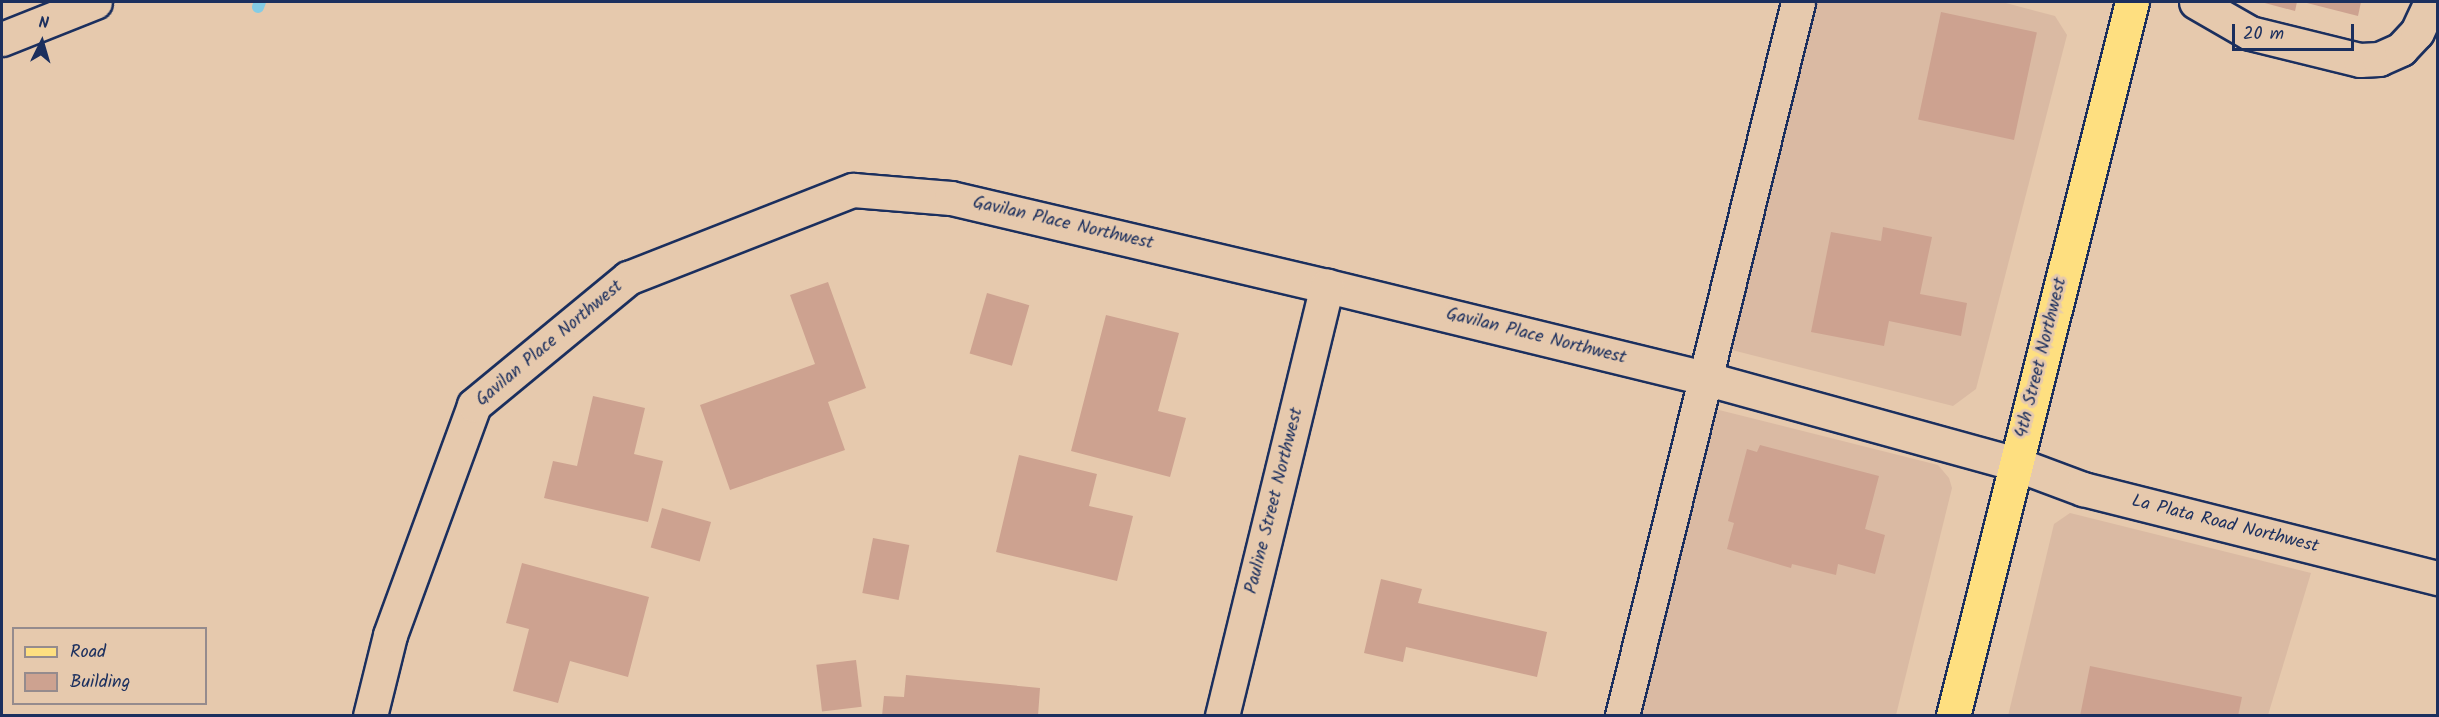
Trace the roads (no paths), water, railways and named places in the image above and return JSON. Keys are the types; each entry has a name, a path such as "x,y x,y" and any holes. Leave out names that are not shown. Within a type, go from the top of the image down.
{"main road":[{"name":"4th Street Northwest","path":"1953,716 2132,2"}],"street":[{"path":"2,39 95,2"},
{"path":"1622,716 1798,2"},
{"path":"2196,2 2250,33 2360,60 2379,59 2402,49 2417,32 2431,2"},
{"name":"Gavilan Place Northwest","path":"370,716 390,635 474,405 628,278 853,190 951,198 1327,286 1704,378 2016,464"},
{"name":"Pauline Street Northwest","path":"1222,716 1327,286"},
{"name":"La Plata Road Northwest","path":"2016,464 2082,489 2438,578"}],"waterway":[{"path":"258,7 260,2"}]}
